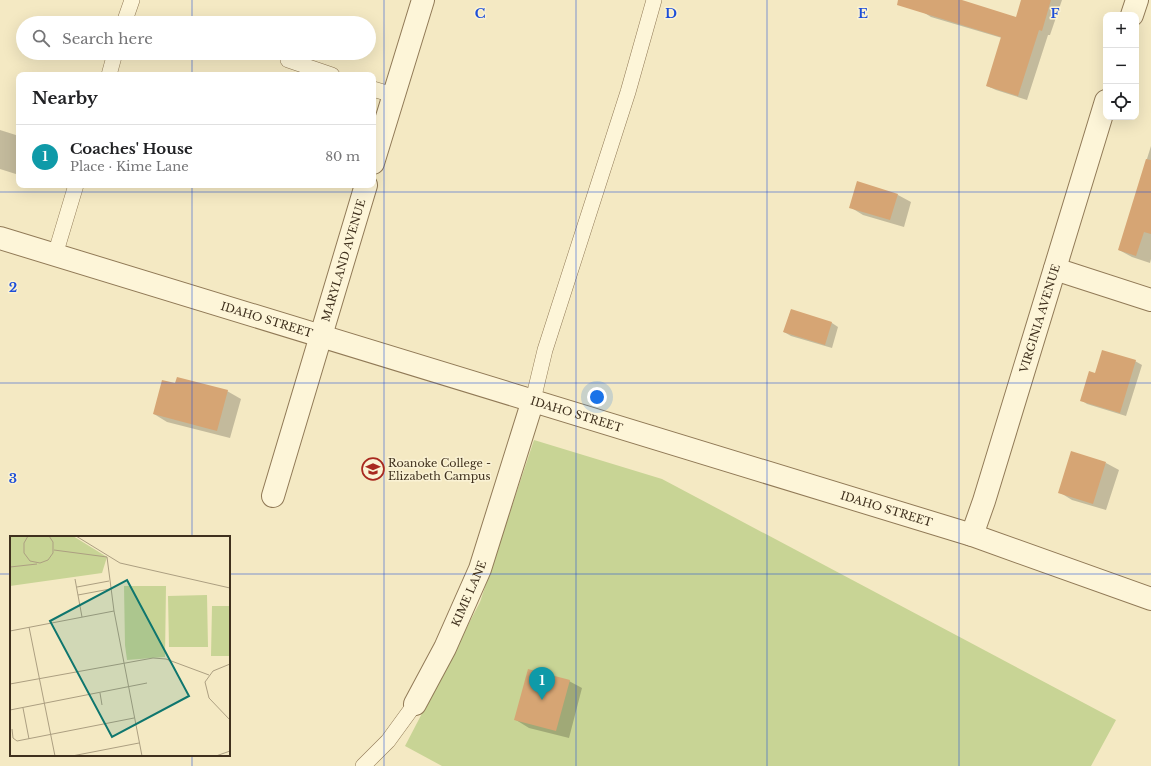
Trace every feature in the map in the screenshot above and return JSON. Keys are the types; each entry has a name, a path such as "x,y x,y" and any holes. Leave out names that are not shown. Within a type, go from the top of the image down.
{"street":[{"path":"376,153 423,0"},
{"path":"1133,12 1137,0"},
{"name":"VIRGINIA AVENUE","path":"972,536 1103,111"},
{"name":"MARYLAND AVENUE","path":"273,496 365,188"},
{"name":"IDAHO STREET","path":"0,238 533,400 972,536 1151,599"},
{"path":"1055,269 1151,300"},
{"name":"KIME LANE","path":"415,704 445,648 480,569 533,400"}],"lane":[{"path":"126,16 132,0"},
{"path":"533,400 545,350 628,92 654,0"},
{"path":"110,72 113,60"},
{"path":"288,60 323,72"},
{"path":"376,89 394,95"},
{"path":"55,255 75,188"},
{"name":"KIME LANE","path":"363,766 388,741 415,704"}],"green space":[{"path":"534,440 662,479 1116,720 1091,766 442,766 405,746 480,602"}],"building":[{"path":"898,0 962,0 1016,17 1021,0 1051,0 1042,31 1039,30 1018,96 986,86 1001,37 897,5"},
{"path":"1146,159 1151,160 1151,234 1144,232 1136,256 1118,250"},
{"path":"857,181 898,194 890,220 849,208"},
{"path":"791,309 832,322 825,345 783,332"},
{"path":"1102,350 1136,360 1120,413 1080,401 1089,371 1095,373"},
{"path":"177,377 228,390 217,431 153,414 162,380 175,383"},
{"path":"1071,451 1106,462 1093,504 1058,493"},
{"path":"528,669 570,680 556,731 514,720"}],"place":[{"name":"Roanoke College - Elizabeth Campus","path":"373,469"},
{"name":"Coaches' House","path":"542,700"}]}
